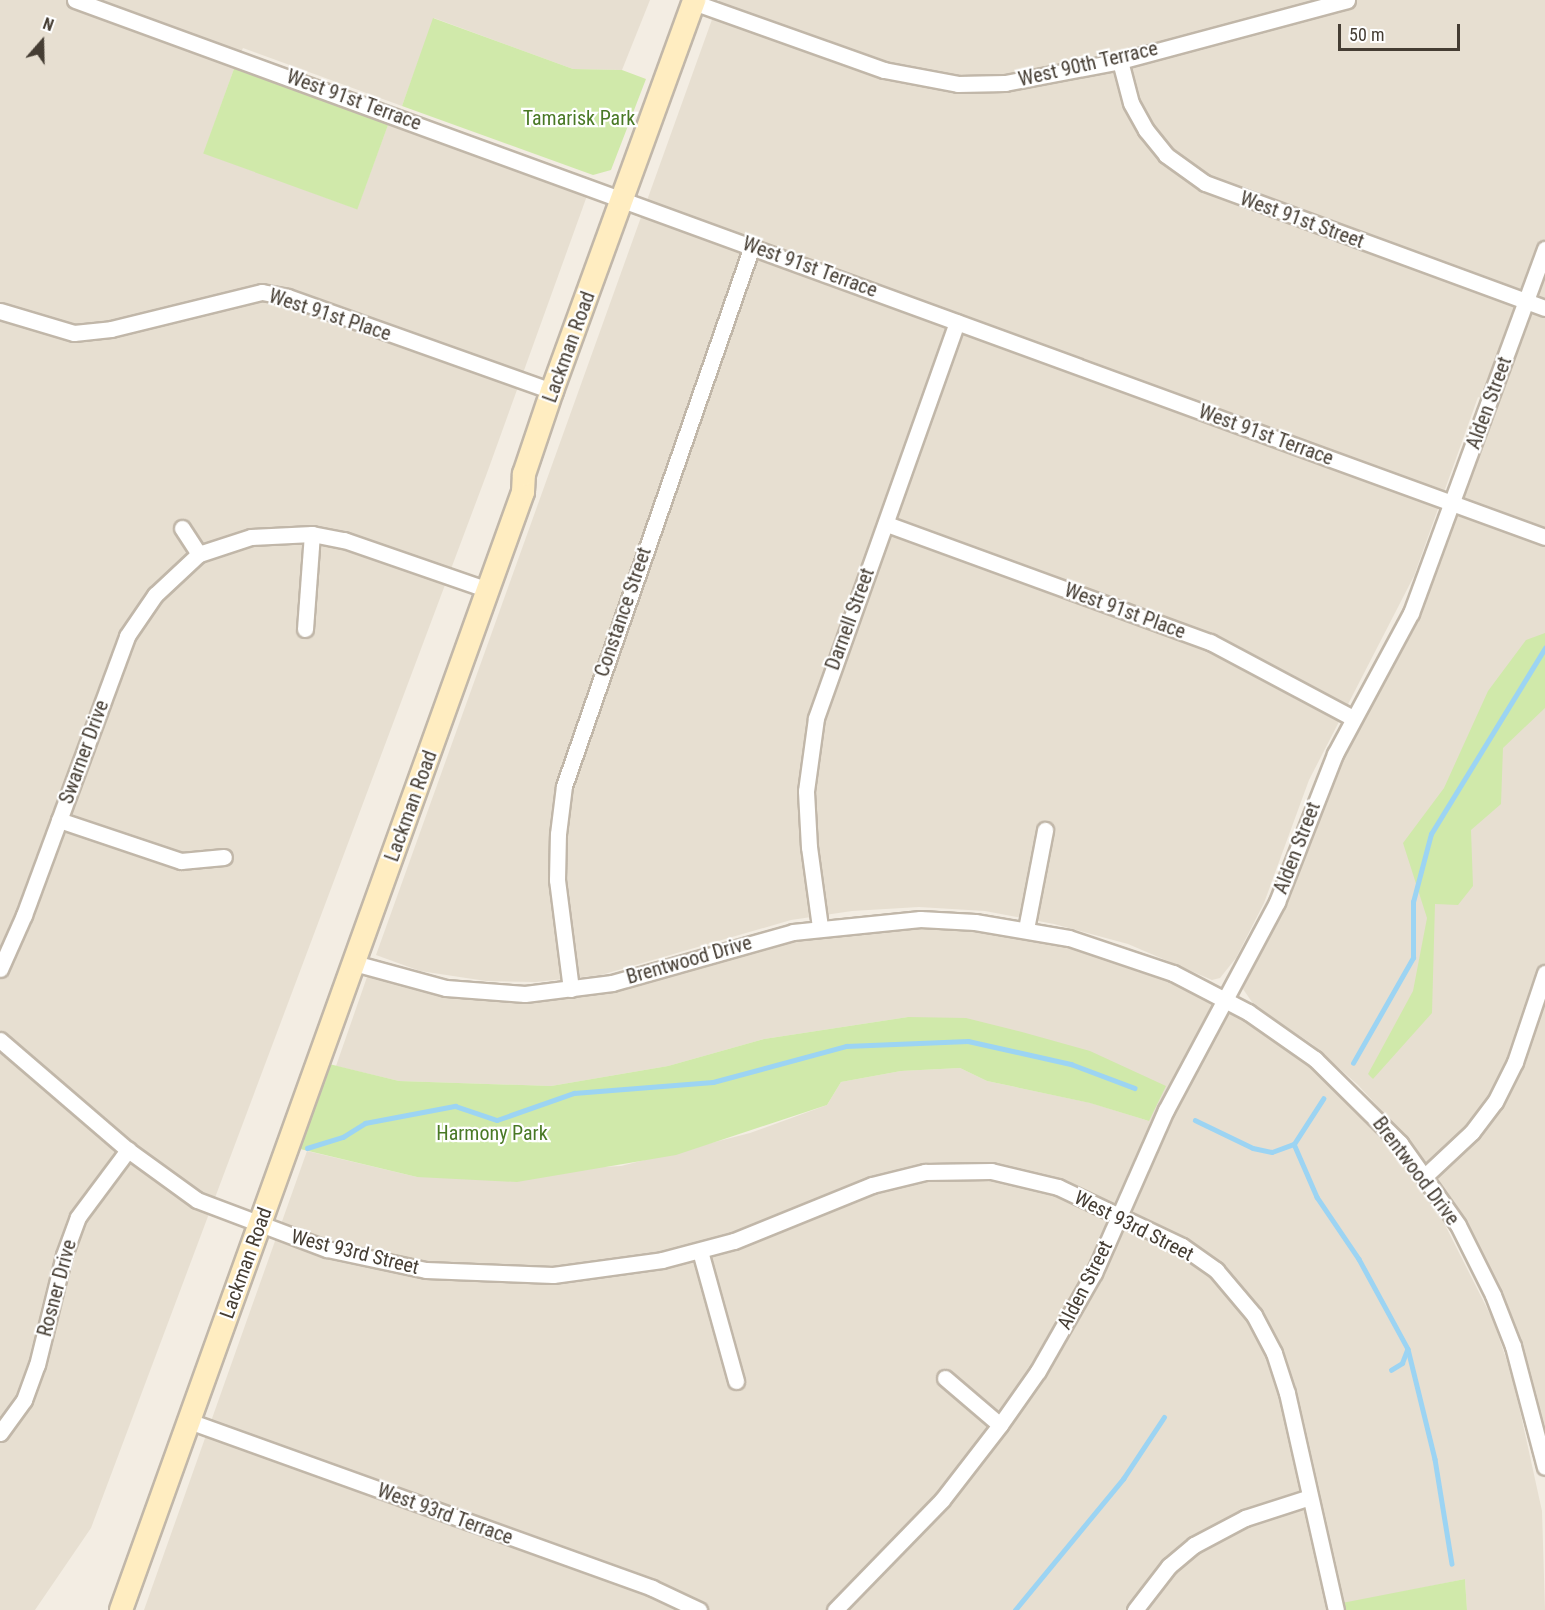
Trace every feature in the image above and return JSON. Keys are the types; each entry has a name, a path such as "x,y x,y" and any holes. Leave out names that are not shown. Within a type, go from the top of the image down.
{"main road":[{"name":"Lackman Road","path":"121,1610 523,492 524,474 552,391 694,1"}],"street":[{"name":"West 91st Terrace","path":"75,0 1545,537"},
{"name":"West 90th Terrace","path":"694,1 884,70 922,80 1005,83 1120,61 1347,0"},
{"name":"West 91st Street","path":"1120,61 1131,103 1146,130 1166,155 1205,183 1545,308"},
{"name":"Constance Street","path":"571,989 557,880 558,834 564,786 752,246"},
{"name":"Alden Street","path":"835,1610 924,1522 1000,1425 1068,1321 1121,1215 1166,1110 1227,1000 1277,902 1323,780 1353,718 1411,613 1545,249"},
{"name":"West 91st Place","path":"0,311 74,333 111,330 262,292 288,297 552,391"},
{"name":"Darnell Street","path":"820,927 806,824 809,752 826,685 887,524 957,322"},
{"name":"West 91st Place","path":"887,524 1210,642 1353,718"},
{"path":"182,528 199,554"},
{"name":"Swarner Drive","path":"0,969 59,820 127,636 155,595 199,554 251,537 312,534 344,540 488,590"},
{"path":"305,629 312,534"},
{"path":"59,820 181,861 224,856"},
{"path":"1026,929 1045,830"},
{"name":"Brentwood Drive","path":"354,963 446,988 525,994 612,982 730,948 820,927 920,919 1026,929 1123,954 1227,1000 1315,1059 1356,1095 1425,1176 1458,1225 1494,1295 1514,1346 1543,1438 1545,1467"},
{"path":"1425,1176 1472,1132 1495,1102 1539,1011 1545,973"},
{"name":"West 93rd Street","path":"0,1040 128,1150 197,1200 327,1249 376,1261 500,1276 616,1269 700,1251 768,1229 889,1180 947,1170 992,1171 1033,1179 1121,1215 1182,1246 1216,1270 1254,1316 1274,1353 1287,1393 1336,1610"},
{"name":"Rosner Drive","path":"0,1433 24,1400 37,1365 64,1256 78,1217 128,1150"},
{"path":"700,1251 736,1381"},
{"path":"945,1378 1000,1425"},
{"name":"West 93rd Terrace","path":"189,1421 652,1588 699,1610"},
{"path":"1135,1610 1169,1566 1194,1545 1245,1518 1310,1497"}],"shaded area":[{"path":"0,0 650,0 622,70 573,69 434,18 402,106 243,48 235,66 204,153 357,209 389,122 588,193 487,473 91,1528 35,1610 0,1610"},
{"path":"719,0 1545,0 1545,1427 1513,1323 1486,1260 1453,1202 1408,1139 1358,1085 1312,1044 1254,1005 1243,989 1283,902 1324,792 1429,583 1496,403 1478,397 1414,576 1309,780 1264,903 1236,958 1220,978 1212,980 1128,944 1054,924 985,911 919,907 852,911 791,920 601,975 536,982 486,981 420,971 376,955"},
{"path":"925,925 1035,936 1150,970 1195,990 1258,1027 1298,1057 1372,1126 1411,1171 1440,1215 1493,1320 1513,1379 1542,1511 1545,1610 1467,1610 1465,1579 1343,1604 1345,1610 144,1610 307,1151 417,1177 621,1166 750,1133 827,1105 841,1082 901,1071 960,1068 987,1081 1091,1103 1149,1121 908,1017 764,1039 668,1066 551,1086 399,1081 336,1066 367,977 472,999 561,998 597,992 776,941"}],"green space":[{"name":"Tamarisk Park","path":"433,18 573,69 622,70 646,79 611,170 593,175 402,106"},
{"path":"235,66 389,122 357,209 203,153"},
{"path":"1545,633 1545,708 1503,748 1501,804 1471,830 1473,886 1458,905 1435,904 1432,1013 1373,1079 1368,1074 1413,991 1427,918 1403,843 1444,788 1488,691 1526,640"},
{"name":"Harmony Park","path":"908,1017 966,1018 1022,1032 1090,1051 1166,1086 1149,1121 1090,1103 987,1081 960,1068 901,1071 841,1082 827,1105 676,1155 517,1182 417,1177 296,1148 325,1063 399,1081 551,1086 668,1066 764,1039"},
{"path":"1465,1579 1467,1610 1345,1610 1342,1603"}],"waterway":[{"path":"1353,1063 1413,958 1413,902 1431,834 1545,648"},
{"path":"307,1148 343,1137 365,1123 455,1106 497,1120 574,1093 713,1082 846,1046 968,1041 1071,1064 1135,1088"},
{"path":"1195,1120 1253,1148 1272,1152 1294,1144 1323,1099"},
{"path":"1294,1144 1317,1197 1359,1259 1408,1349 1435,1459 1452,1564"},
{"path":"1391,1370 1402,1363 1407,1350"},
{"path":"1015,1610 1123,1479 1164,1417"}]}
